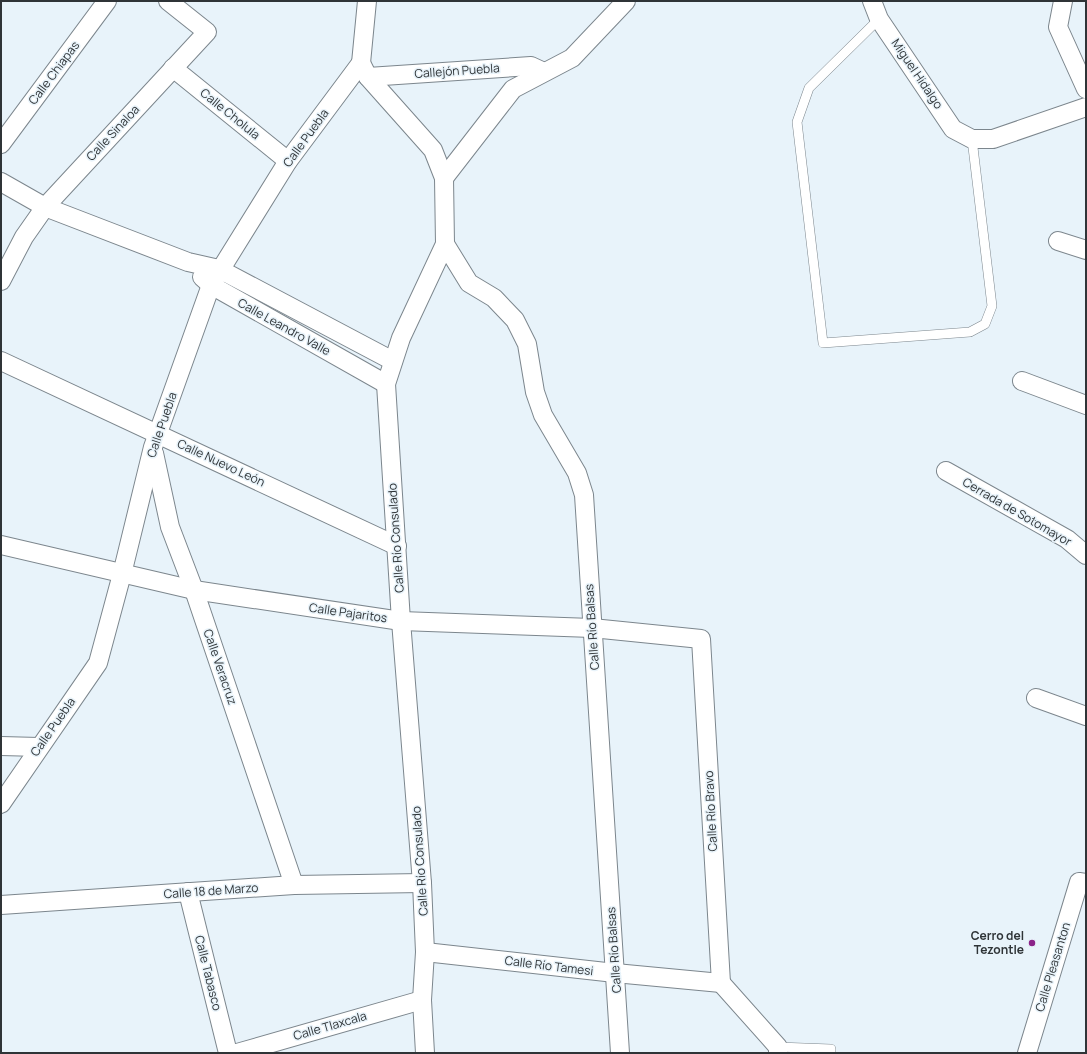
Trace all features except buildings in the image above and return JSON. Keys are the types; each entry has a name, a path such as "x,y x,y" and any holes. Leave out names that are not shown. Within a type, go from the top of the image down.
{"street":[{"name":"Calle Chiapas","path":"1,144 107,1"},
{"name":"Calle Sinaloa","path":"1,281 24,237 45,207 207,32 168,1"},
{"path":"365,70 367,1"},
{"path":"444,178 513,89 572,58 626,1"},
{"name":"Miguel Hidalgo","path":"872,1 880,19 954,129 972,139"},
{"path":"1063,1 1058,27 1086,89"},
{"name":"Callejón Puebla","path":"365,70 531,66 544,72"},
{"name":"Calle Cholula","path":"173,68 288,160"},
{"name":"Calle Puebla","path":"1,804 98,663 122,574 155,440 211,285 288,160 365,70"},
{"name":"Calle Río Consulado","path":"365,70 433,150 444,178 445,244 401,338 386,384 401,621 422,883 425,952 422,1000 425,1053"},
{"path":"972,139 993,139 1086,107"},
{"name":"Calle Leandro Valle","path":"1,182 45,207 188,262 219,270 393,361"},
{"path":"1058,241 1086,250"},
{"name":"Calle Río Balsas","path":"445,244 469,283 494,298 515,320 527,344 535,392 542,415 577,473 584,495 620,1053"},
{"name":"Calle Leandro Valle","path":"188,262 211,285 386,384"},
{"name":"Calle Nuevo León","path":"1,361 155,440 397,546"},
{"path":"1022,381 1086,405"},
{"name":"Calle Veracruz","path":"155,440 170,527 194,590 294,885"},
{"name":"Cerrada de Sotomayor","path":"946,471 1067,539 1086,555"},
{"name":"Calle Pajaritos","path":"1,545 194,590 401,621 592,628 701,639"},
{"name":"Calle Río Bravo","path":"701,639 721,983"},
{"path":"1036,698 1086,716"},
{"path":"1,746 39,747"},
{"name":"Calle 18 de Marzo","path":"1,905 294,885 422,883"},
{"name":"Calle Pleasanton","path":"1027,1053 1082,883"},
{"name":"Calle Tabasco","path":"188,892 228,1053"},
{"name":"Calle Río Tamesi","path":"425,952 721,983"},
{"path":"721,983 778,1050"},
{"name":"Calle Tlaxcala","path":"237,1053 422,1000"}],"lane":[{"path":"880,19 809,88 798,122 823,343 970,332 985,324 992,306 972,139"},
{"path":"778,1050 831,1049 831,1053"}],"place":[{"name":"Cerro del Tezontle","path":"1032,943"}]}
